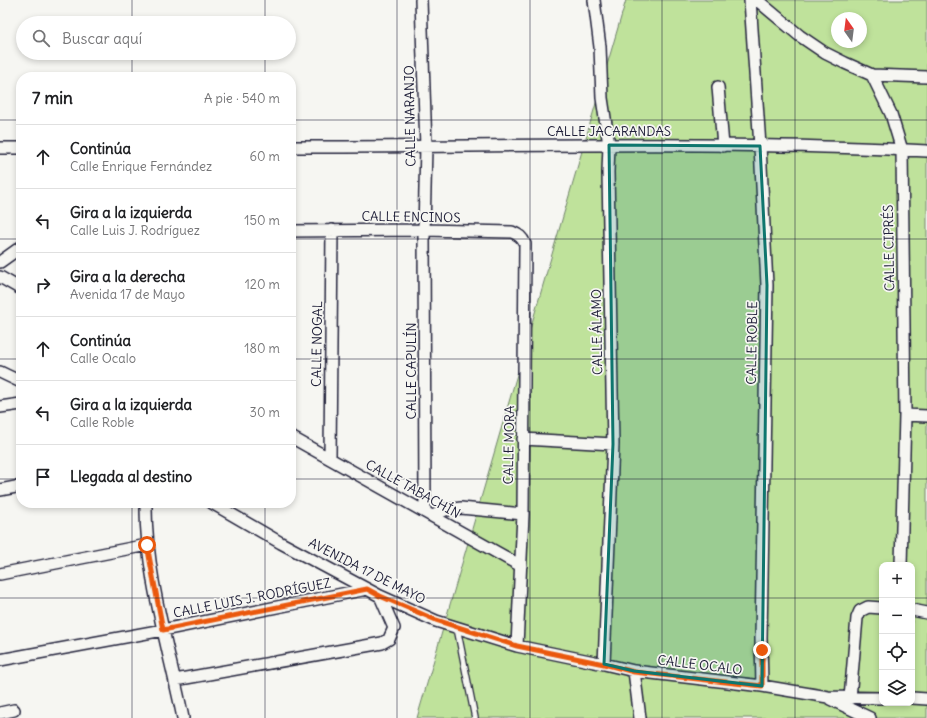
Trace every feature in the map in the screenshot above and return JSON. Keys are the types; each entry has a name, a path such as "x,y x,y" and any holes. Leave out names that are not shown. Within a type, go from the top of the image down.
{"street":[{"name":"CALLE NARANJO","path":"421,0 426,147 424,230"},
{"name":"CALLE ÁLAMO","path":"594,0 600,47 600,85 609,144 608,172 613,444 604,664"},
{"name":"CALLE ROBLE","path":"750,0 760,146 767,285 761,638 762,686"},
{"path":"757,0 800,36 819,49 845,63 872,75 927,77"},
{"name":"CALLE CIPRÉS","path":"872,75 891,114 902,150 905,416 901,562"},
{"path":"718,88 723,146"},
{"name":"CALLE JACARANDAS","path":"296,147 426,147 609,144 760,146 927,151"},
{"path":"0,148 16,148"},
{"name":"CALLE NOGAL","path":"330,458 332,230"},
{"name":"CALLE ENCINOS","path":"296,231 424,230 512,232 520,236 525,244"},
{"name":"CALLE CAPULÍN","path":"424,230 429,514"},
{"name":"CALLE MORA","path":"517,646 523,514 525,244"},
{"path":"0,262 16,251"},
{"path":"0,277 16,286"},
{"path":"0,372 16,380"},
{"path":"0,407 16,405"},
{"path":"905,416 927,416"},
{"name":"CALLE TABACHÍN","path":"296,439 521,566"},
{"path":"524,439 613,444"},
{"path":"0,490 16,487"},
{"path":"146,508 147,545 163,630 183,718"},
{"name":"AVENIDA 17 DE MAYO","path":"221,508 281,543 380,596 436,620 517,646"},
{"path":"429,514 461,508 523,514"},
{"path":"0,574 147,545"},
{"name":"CALLE LUIS J. RODRÍGUEZ","path":"0,660 163,630 367,589"},
{"path":"175,680 382,643 389,639 394,628 380,596"},
{"path":"850,698 857,618 860,611 868,607 879,608"},
{"path":"915,611 927,613"},
{"name":"CALLE OCALO","path":"517,646 604,664 634,672 762,686 828,697 879,698"},
{"path":"634,672 640,718"},
{"path":"828,697 870,718"},
{"path":"915,698 927,699"},
{"path":"0,713 14,710"}],"lane":[{"path":"457,627 475,718"}],"highlighted area":[{"path":"609,145 760,146 767,285 762,686 634,671 604,664 613,444"}],"green space":[{"path":"626,0 927,0 927,718 417,718"}],"route":[{"path":"147,545 163,630 367,589 436,620 517,646 604,664 634,672 762,686 762,650"}]}
